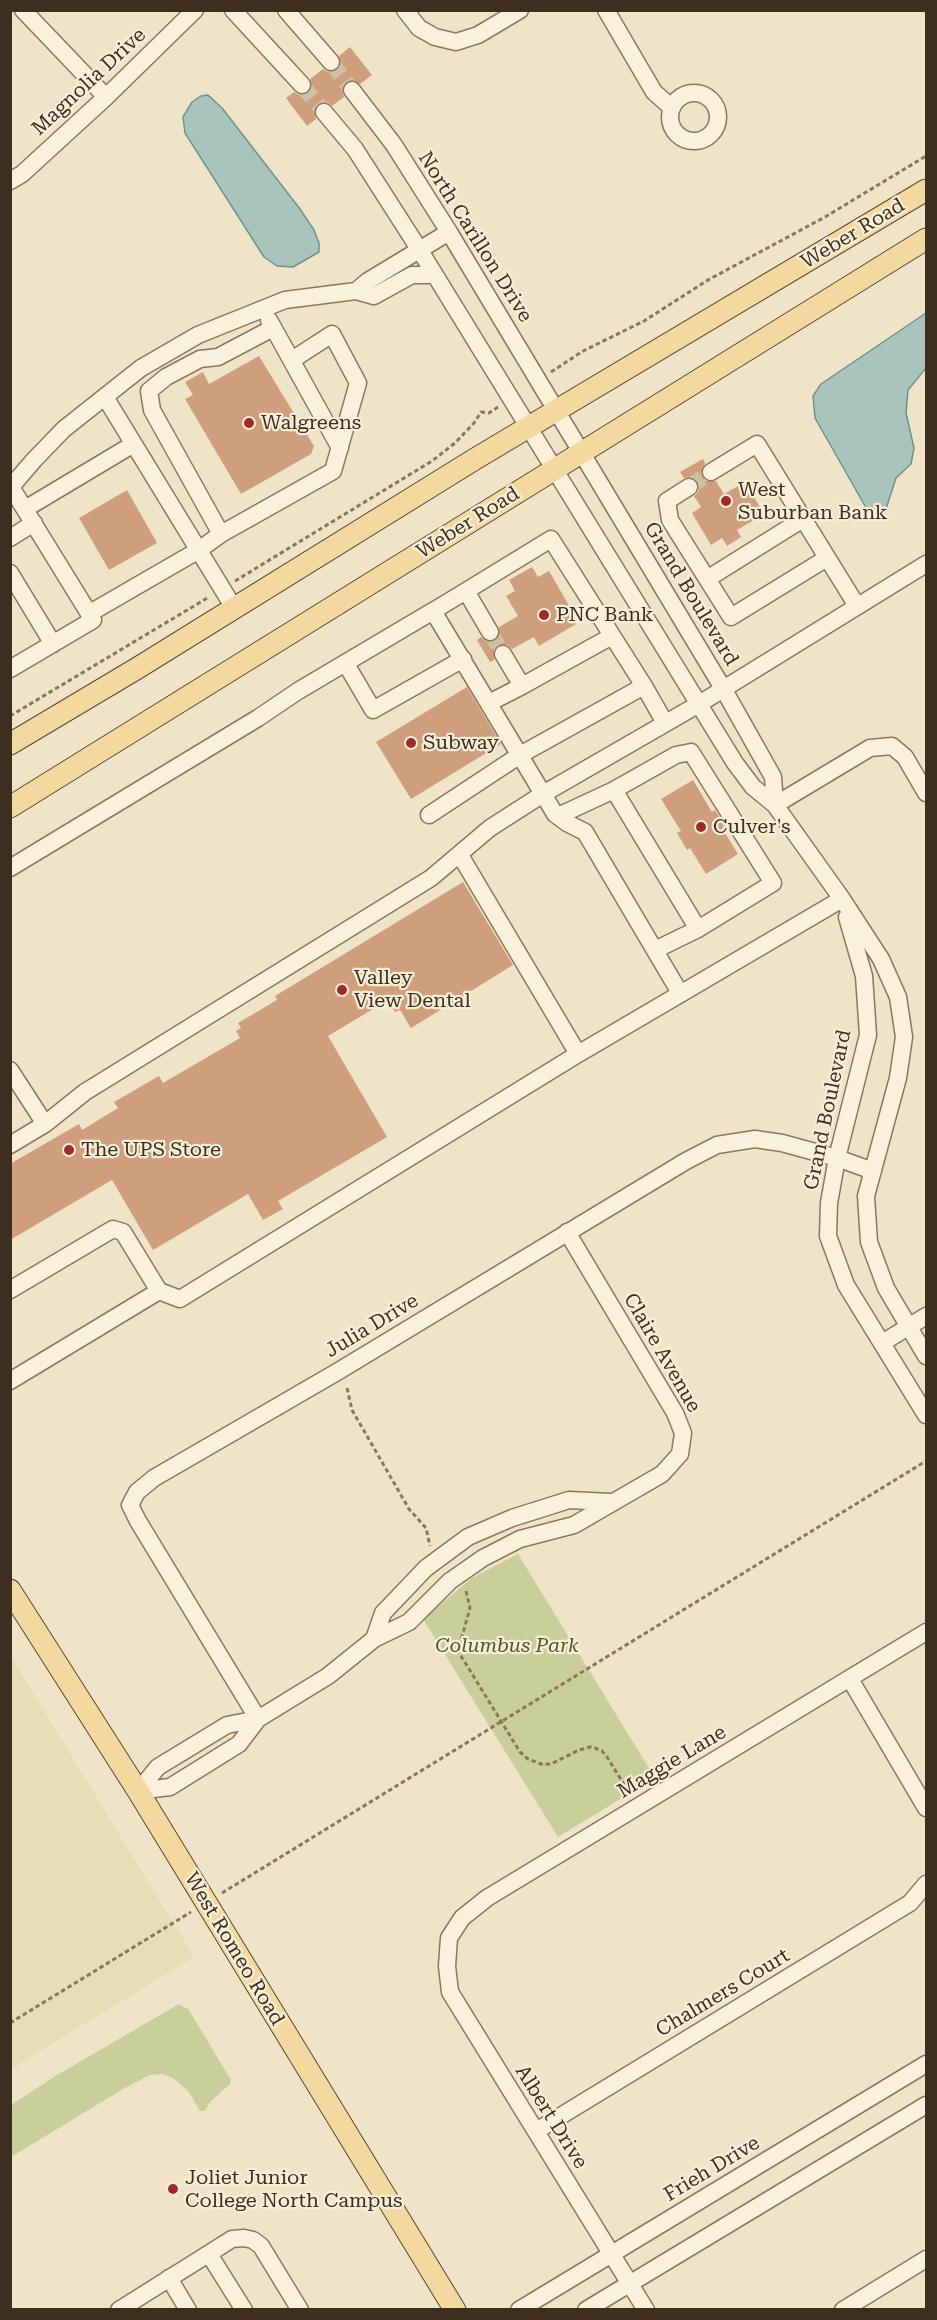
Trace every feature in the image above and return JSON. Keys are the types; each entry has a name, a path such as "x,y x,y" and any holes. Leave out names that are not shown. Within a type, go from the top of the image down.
{"main road":[{"name":"Weber Road","path":"10,744 528,427 927,190"},
{"name":"Weber Road","path":"10,807 927,239"},
{"name":"West Romeo Road","path":"10,1590 138,1791 455,2310"}],"street":[{"path":"23,10 106,96"},
{"name":"Magnolia Drive","path":"10,181 22,174 195,10"},
{"path":"233,10 302,85"},
{"path":"286,10 331,62"},
{"path":"405,10 419,28 435,37 456,42 478,35 520,10"},
{"path":"606,10 654,92 672,108"},
{"name":"North Carillon Drive","path":"352,90 394,145 557,410"},
{"path":"324,112 355,149 528,427"},
{"path":"356,291 368,281 449,232"},
{"path":"10,669 93,620 11,488 33,460 64,429 141,368 198,335 285,300 356,291 374,296 412,275 434,274"},
{"path":"262,309 340,448"},
{"path":"221,534 152,410 149,391 166,377 200,359 218,357 273,328"},
{"path":"90,613 199,550 221,534 333,471 358,383 332,334 292,360"},
{"path":"105,397 132,445 234,608"},
{"name":"Grand Boulevard","path":"557,410 724,690 773,777 775,805"},
{"name":"Grand Boulevard","path":"528,427 725,748 753,787 775,805 842,899 881,959 898,997 904,1038 898,1078 866,1196 869,1242 886,1288 927,1356"},
{"path":"711,472 757,444 857,606"},
{"path":"10,538 29,516 132,445"},
{"path":"689,487 667,501 670,520 731,617 827,558"},
{"path":"707,579 803,519"},
{"path":"10,868 551,539 665,723"},
{"path":"10,1145 45,1124 85,1092 431,878 490,828 543,794 724,690 927,564"},
{"path":"10,573 53,644"},
{"path":"466,591 490,632"},
{"path":"434,611 543,794 558,816 567,824 585,832 680,993"},
{"path":"489,703 612,636"},
{"path":"503,654 522,686"},
{"path":"346,664 373,710 463,659"},
{"path":"429,815 520,755 644,687"},
{"path":"775,805 870,748 892,746 905,757 927,793"},
{"path":"558,816 614,790 676,755 691,752 773,883 698,929 655,950"},
{"path":"614,790 698,929"},
{"path":"460,855 578,1054"},
{"path":"10,1290 113,1229 123,1232 159,1291 180,1299 578,1054 842,899"},
{"name":"Grand Boulevard","path":"842,899 864,976 868,1035 837,1158 828,1236 846,1285 927,1415"},
{"path":"10,1070 45,1124"},
{"name":"Julia Drive","path":"258,1719 138,1521 130,1505 137,1492 154,1478 327,1378 686,1161 717,1145 755,1139 782,1143 837,1158 873,1171"},
{"name":"Claire Avenue","path":"138,1791 158,1767 227,1725 258,1719 328,1676 374,1639 408,1622 456,1577 483,1558 520,1539 574,1525 662,1474 680,1454 683,1433 675,1413 567,1232"},
{"path":"10,1381 159,1291"},
{"path":"882,1343 927,1316"},
{"name":"Claire Avenue","path":"374,1639 384,1613 426,1568 468,1538 512,1518 569,1500 611,1502"},
{"name":"Maggie Lane","path":"449,1938 462,1918 487,1898 927,1632"},
{"path":"850,1679 927,1808"},
{"name":"Claire Avenue","path":"138,1791 170,1787 239,1744 258,1719"},
{"name":"Chalmers Court","path":"536,2132 910,1903 927,1884"},
{"name":"Albert Drive","path":"449,1938 447,1966 450,1992 646,2310"},
{"name":"Frieh Drive","path":"519,2310 927,2064"},
{"path":"586,2310 927,2105"},
{"path":"126,2308 232,2239 253,2240 261,2246 300,2310"},
{"path":"209,2253 244,2310"},
{"path":"843,2310 927,2259"},
{"path":"169,2278 188,2310"}],"path":[{"path":"556,369 583,351 644,321 708,280 825,217 927,156"},
{"path":"10,716 432,461 455,444 474,423 480,412 489,413 496,408"},
{"path":"347,1388 352,1410 409,1509 426,1528 429,1545 439,1558"},
{"path":"228,1890 927,1461"},
{"path":"456,1577 463,1584 470,1608 458,1651 520,1752 536,1764 553,1763 579,1750 595,1748 608,1756 625,1786"},
{"path":"10,2023 206,1903"}],"shaded area":[{"path":"10,1655 194,1957 11,2069 10,2069"}],"green space":[{"name":"Columbus Park","path":"518,1554 655,1778 558,1837 423,1619 472,1578"},
{"path":"179,2004 189,2010 231,2080 230,2084 210,2102 205,2111 200,2111 189,2092 173,2078 161,2074 150,2075 11,2157 11,2105 57,2075"}],"water":[{"path":"208,95 222,108 300,209 314,230 319,243 319,252 293,267 277,266 264,257 185,133 183,117 192,102 201,96"},
{"path":"926,313 926,368 908,390 906,413 914,448 911,464 896,478 883,518 873,520 815,418 813,396 821,384"}],"building":[{"path":"350,47 372,75 360,84 351,80 345,82 342,91 344,97 332,106 327,102 318,104 314,109 316,119 307,126 286,98 294,92 299,95 309,93 312,88 310,79 323,69 328,72 337,70 341,65 339,56"},
{"name":"Walgreens","path":"259,356 314,446 311,454 241,494 185,399 193,395 185,382 203,372 209,384"},
{"name":"West Suburban Bank","path":"703,459 705,463 701,473 705,481 716,481 724,494 745,482 764,514 737,530 741,537 727,546 722,538 711,545 692,513 701,507 694,496 699,491 698,482 693,477 684,478 680,472"},
{"path":"127,490 157,543 109,570 79,518"},
{"name":"PNC Bank","path":"532,567 538,577 549,571 574,614 571,616 576,624 539,646 534,637 512,649 508,645 498,645 494,649 494,660 490,662 477,640 481,637 485,641 495,641 499,637 499,627 518,616 506,596 515,591 509,580"},
{"path":"467,687 501,744 411,799 376,742"},
{"name":"Culver's","path":"693,780 712,812 715,810 725,826 722,828 738,854 706,874 690,848 687,850 677,833 681,831 661,799"},
{"path":"463,882 513,965 411,1028 400,1010 395,1012 388,1000 328,1036 387,1137 278,1201 283,1209 263,1220 248,1194 153,1250 112,1180 10,1240 10,1164 79,1124 82,1130 118,1108 114,1102 159,1076 163,1083 240,1038 236,1031 241,1028 238,1023 277,1000 275,996"}],"tunnel":[{"path":"331,62 352,90"},
{"path":"302,85 324,112"},
{"path":"689,487 711,472"},
{"path":"490,632 503,654"}],"place":[{"name":"Walgreens","path":"249,423"},
{"name":"West Suburban Bank","path":"726,501"},
{"name":"PNC Bank","path":"544,615"},
{"name":"Subway","path":"411,743"},
{"name":"Culver's","path":"701,827"},
{"name":"Valley View Dental","path":"342,990"},
{"name":"The UPS Store","path":"69,1150"},
{"name":"Joliet Junior College North Campus","path":"173,2189"}]}
